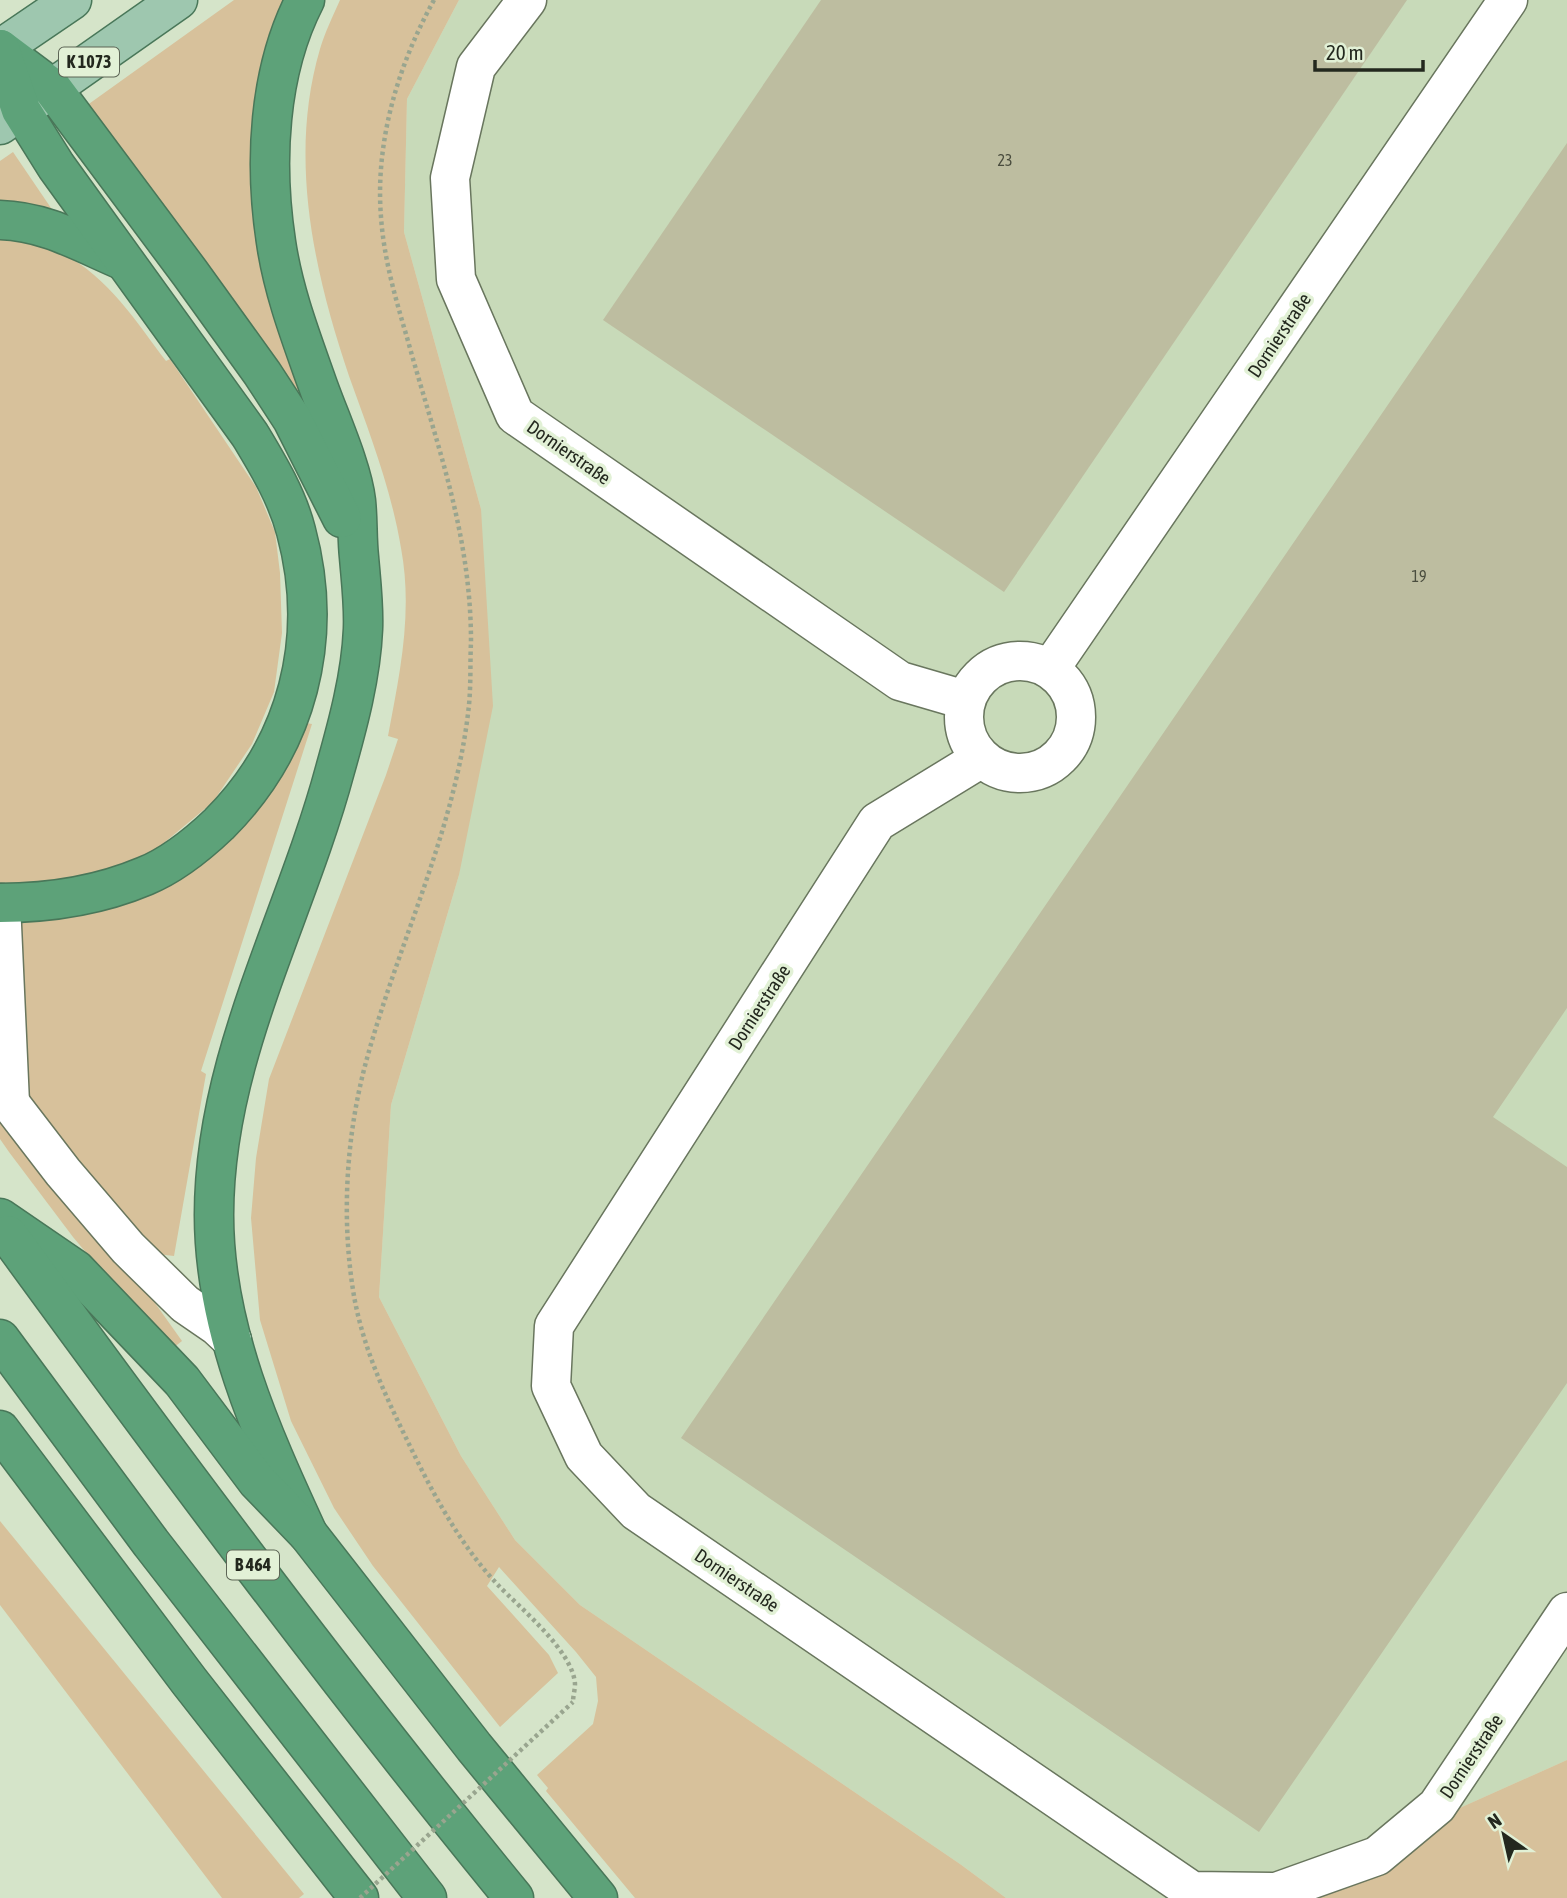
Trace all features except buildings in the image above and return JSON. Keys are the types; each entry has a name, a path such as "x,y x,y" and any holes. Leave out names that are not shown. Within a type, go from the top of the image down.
{"highway":[{"path":"305,0 280,68 272,126 270,178 273,218 278,256 295,322 356,497 363,630 348,720 335,773 309,853 248,1017 220,1125 214,1215 222,1303 242,1378 272,1456 308,1534"},
{"path":"0,49 52,88 262,373 292,419 314,460 359,555"},
{"path":"0,49 10,117 56,166 250,435 272,472 296,529 305,573 307,628 303,670 285,731 254,785 206,836 177,858 147,875 103,890 55,900 1,903"},
{"path":"0,220 16,220 55,230 124,261"},
{"path":"0,1218 76,1269 182,1381 257,1481 308,1534 474,1746 598,1898"},
{"name":"B 464","path":"0,1224 147,1426 275,1594 514,1898"},
{"path":"0,1339 151,1543 428,1898"},
{"path":"0,1430 204,1701 360,1898"}],"main road":[{"path":"0,49 72,0"},
{"name":"K 1073","path":"10,117 178,0"}],"lane":[{"name":"Dornierstraße","path":"527,0 477,67 450,177 456,279 515,415 900,681 965,700"},
{"name":"Dornierstraße","path":"1050,669 1508,0"},
{"path":"1026,661 1050,669 1072,693 1077,723 1065,753 1040,771 1008,774 980,760 964,732 965,700 979,678 1000,664 1026,661"},
{"name":"Dornierstraße","path":"980,760 877,822 554,1326 551,1386 584,1456 636,1511 1192,1891 1276,1892 1377,1856 1437,1807 1567,1612"},
{"path":"1,903 5,1095 64,1172 128,1248 185,1304 232,1340"}],"path":[{"path":"360,1898 573,1702 575,1682 568,1660 492,1579 452,1523 426,1479 386,1398 363,1335 354,1293 349,1241 347,1190 353,1128 366,1063 440,839 469,705 471,636 467,576 457,511 394,292 386,258 381,215 382,168 388,117 402,69 419,26 434,0"}],"shaded area":[{"path":"234,0 291,0 261,89 306,406 86,106"},
{"path":"340,0 459,0 407,99 404,232 481,509 493,706 459,875 391,1105 379,1297 461,1456 515,1540 580,1605 1006,1898 635,1898 546,1791 548,1788 537,1775 593,1724 598,1701 596,1677 499,1567 487,1586 549,1655 558,1673 500,1727 373,1566 334,1508 291,1421 260,1320 251,1218 256,1158 269,1079 398,739 388,736 401,666 406,596 397,526 379,460 336,337 316,256 309,214 306,131 311,90 322,43"},
{"path":"459,0 1567,0 1567,1760 1259,1898 1006,1898 580,1605 515,1540 461,1456 379,1297 391,1105 459,875 481,509 404,232 407,99"},
{"path":"13,152 53,211 0,203 0,161"},
{"path":"0,236 52,249 87,269 130,313 166,361 170,359 256,487 275,532 280,573 282,633 274,692 252,744 213,802 153,852 85,880 0,888"},
{"path":"306,723 312,724 201,1071 206,1074 174,1256 157,1254 15,1089 9,921 135,894"},
{"path":"0,1117 150,1296 182,1341 169,1351 73,1237 9,1152 0,1139"},
{"path":"0,1521 304,1894 299,1898 222,1898 0,1605"},
{"path":"1567,1760 1567,1898 1259,1898"}]}
